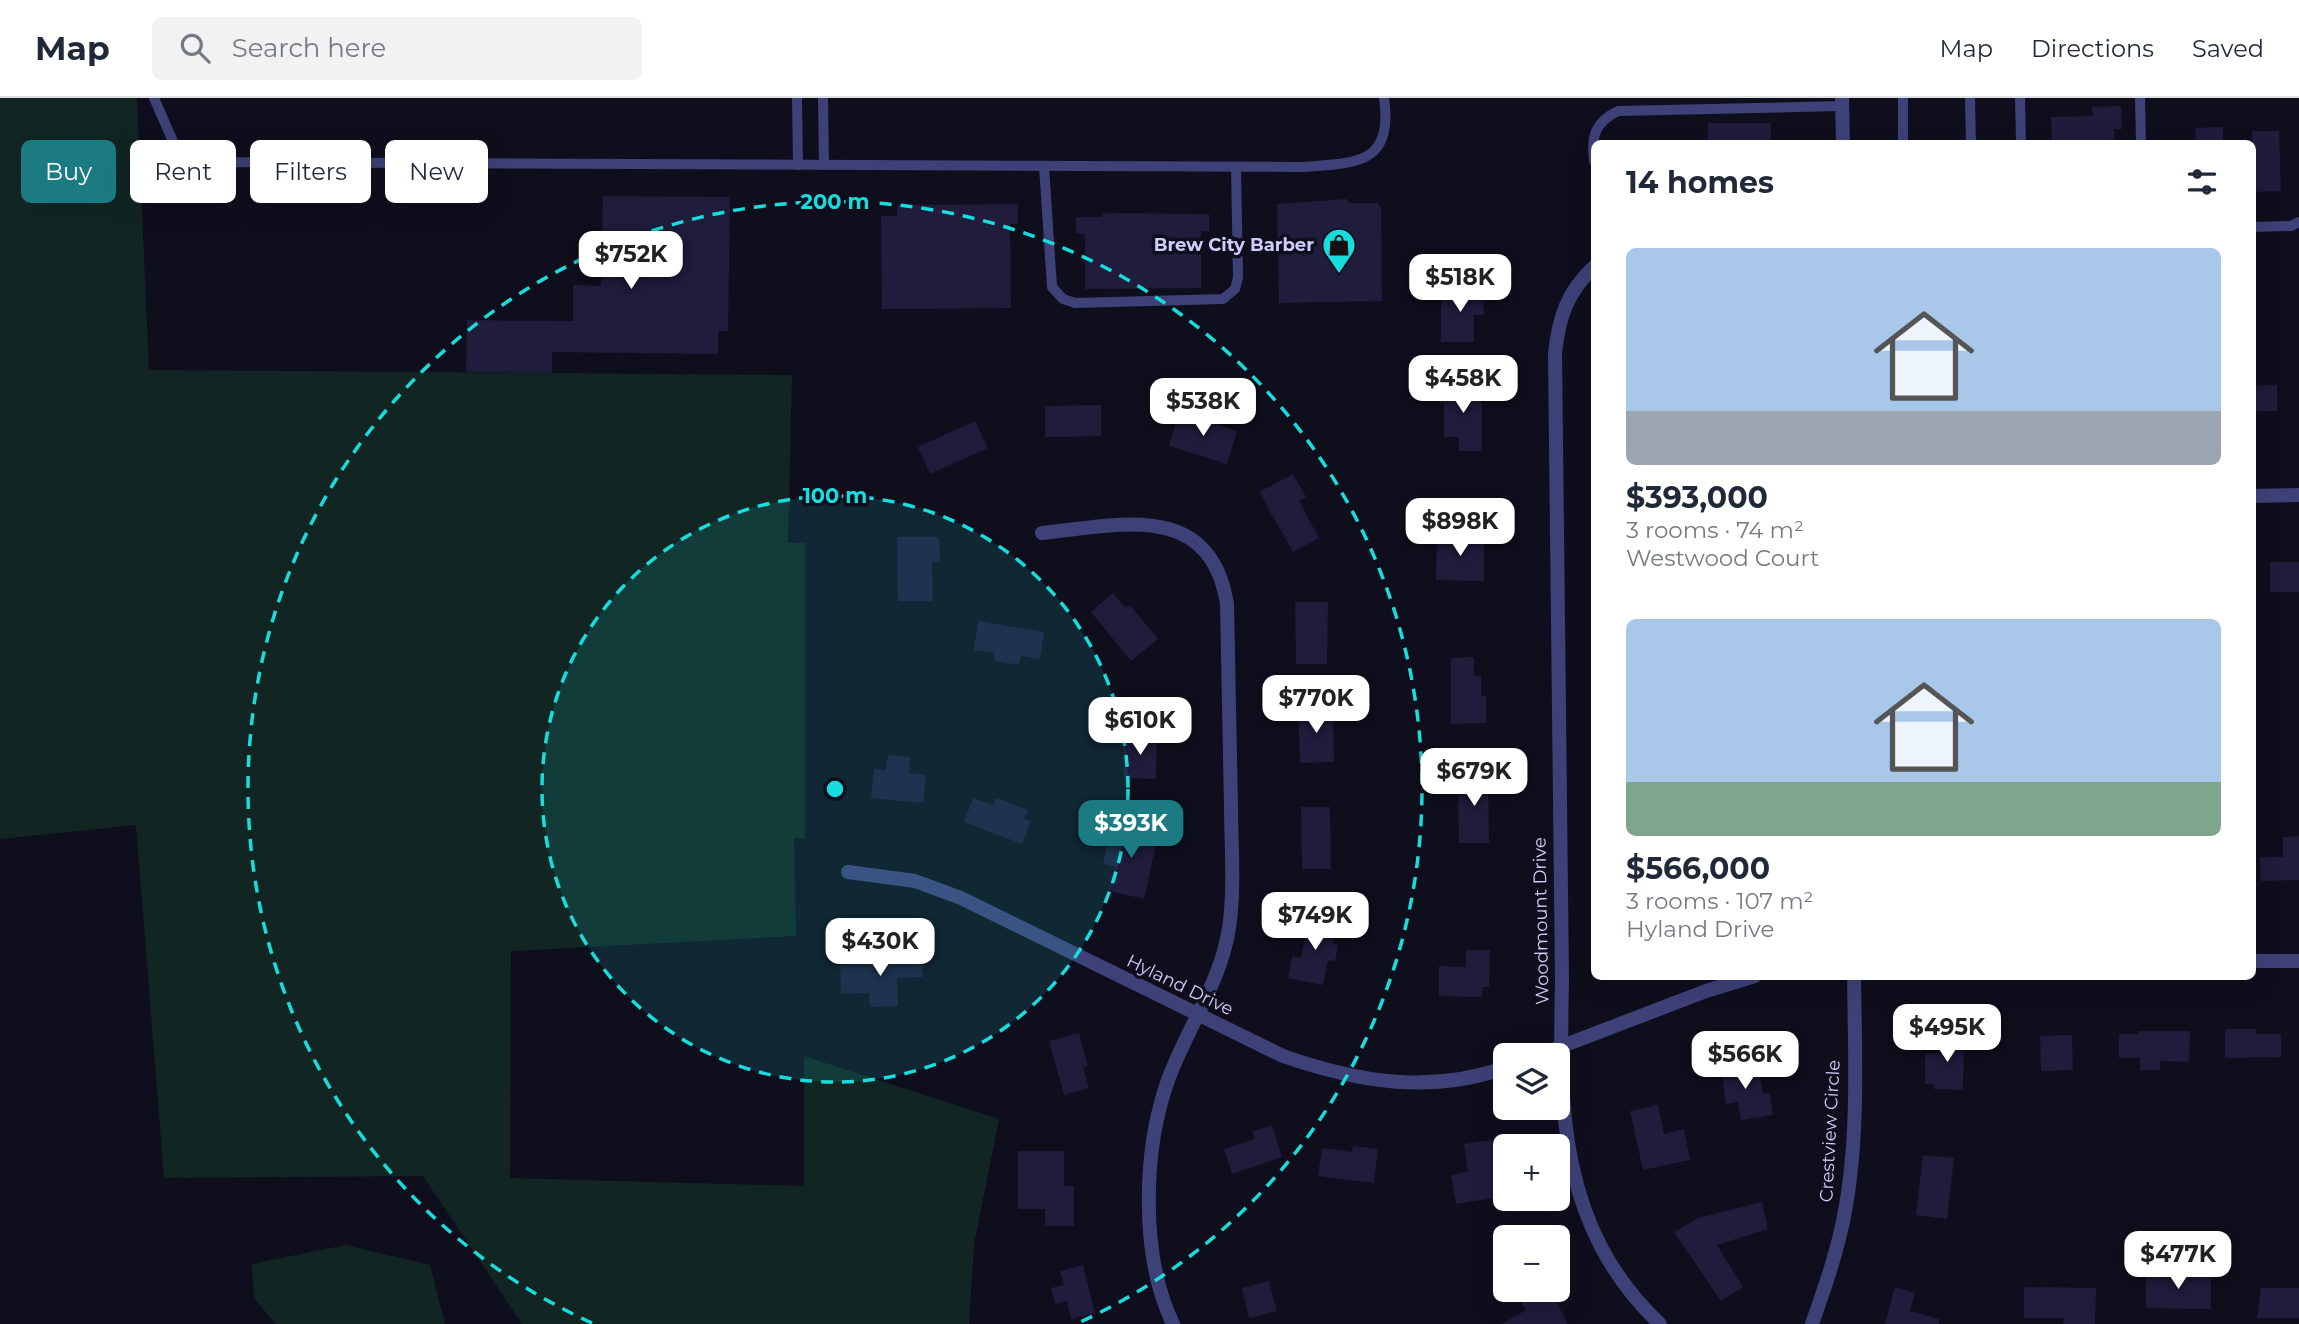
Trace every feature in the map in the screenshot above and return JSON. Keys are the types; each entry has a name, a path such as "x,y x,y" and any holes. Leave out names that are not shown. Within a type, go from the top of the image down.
{"street":[{"path":"1842,102 1843,140"},
{"name":"Woodmount Drive","path":"1560,1043 1555,353 1562,310 1577,285 1591,270"},
{"path":"2256,496 2299,495"},
{"path":"1042,533 1123,524 1173,528 1203,546 1223,580 1227,604 1231,907 1223,955 1168,1080 1155,1133 1149,1188 1154,1256 1173,1324"},
{"name":"Hyland Drive","path":"848,872 915,881 961,898 1283,1056 1368,1079 1443,1083 1471,1079 1493,1072"},
{"path":"2256,961 2299,961"},
{"path":"1568,1043 1742,980"},
{"name":"Crestview Circle","path":"1812,1324 1835,1257 1846,1209 1852,1148 1854,980"},
{"name":"Woodmount Drive","path":"1564,1120 1577,1194 1613,1268 1660,1324"}],"lane":[{"path":"154,98 182,162 1236,167 1302,167 1362,161 1377,149 1385,133 1384,98"},
{"path":"797,98 798,165"},
{"path":"823,98 824,165"},
{"path":"1903,98 1903,140"},
{"path":"1970,98 1971,140"},
{"path":"2020,98 2021,140"},
{"path":"2140,98 2141,140"},
{"path":"1594,140 1597,125 1618,111 1842,102"},
{"path":"1044,166 1052,287 1063,299 1075,303 1223,299 1235,289 1238,278 1236,167"},
{"path":"2256,228 2291,226 2299,222"}],"green space":[{"path":"0,98 137,98 139,140 130,140 130,203 142,203 149,370 792,375 788,543 805,543 805,839 794,838 796,936 511,951 510,1178 804,1186 804,1056 999,1119 974,1244 969,1324 522,1324 423,1176 164,1178 136,825 0,839"},
{"path":"346,1245 430,1265 445,1324 276,1324 254,1298 252,1264"}],"building":[{"path":"2121,106 2122,129 2114,129 2114,140 2052,140 2051,117 2093,116 2092,107"},
{"path":"1708,123 1771,123 1771,140 1708,140"},
{"path":"2223,127 2223,140 2196,140 2195,128"},
{"path":"2252,131 2279,131 2281,191 2256,192 2256,140 2252,140"},
{"path":"603,196 730,197 728,331 718,331 718,354 552,352 552,373 466,372 467,320 573,321 573,285 601,286"},
{"path":"1347,199 1348,203 1378,203 1381,208 1382,301 1279,303 1277,204"},
{"path":"1018,204 1018,224 1010,224 1011,308 882,309 881,216 897,216 897,205"},
{"path":"1102,213 1209,214 1209,231 1201,231 1201,288 1085,289 1085,234 1076,234 1076,217 1102,217"},
{"path":"1441,290 1483,290 1484,315 1474,315 1474,342 1441,342"},
{"path":"1439,385 1482,385 1482,451 1459,451 1459,437 1444,437 1444,403 1439,403"},
{"path":"2277,385 2277,411 2256,411 2256,386"},
{"path":"1101,405 1101,436 1045,437 1045,406"},
{"path":"1179,413 1237,431 1227,464 1169,446"},
{"path":"975,421 988,448 930,474 918,447"},
{"path":"1293,474 1306,497 1299,501 1319,538 1293,552 1259,492"},
{"path":"1437,535 1484,535 1484,581 1436,580"},
{"path":"897,537 939,537 940,562 932,562 933,601 898,601"},
{"path":"2270,562 2299,562 2299,592 2270,592"},
{"path":"1113,593 1125,608 1130,605 1158,639 1131,661 1091,612"},
{"path":"1295,602 1328,602 1327,664 1296,664"},
{"path":"978,621 1044,632 1040,659 1021,656 1019,665 994,661 995,653 974,650"},
{"path":"1474,657 1474,676 1481,676 1481,696 1486,696 1486,723 1451,724 1451,658"},
{"path":"1333,707 1334,762 1300,763 1298,708"},
{"path":"1125,734 1157,735 1156,779 1124,778"},
{"path":"888,755 910,757 909,773 926,775 923,803 871,798 874,769 886,770"},
{"path":"1458,774 1488,774 1489,843 1459,843"},
{"path":"973,798 993,805 996,798 1028,810 1024,818 1031,821 1022,844 964,822"},
{"path":"1301,807 1330,807 1331,869 1302,869"},
{"path":"1129,824 1159,830 1144,899 1109,891 1115,867 1103,864 1109,833 1126,837"},
{"path":"2299,836 2299,880 2261,881 2260,857 2283,857 2283,837"},
{"path":"1309,916 1337,921 1333,944 1338,945 1335,961 1328,960 1323,985 1288,978 1292,956 1301,958"},
{"path":"1466,950 1490,950 1489,987 1483,987 1482,997 1439,996 1439,966 1466,967"},
{"path":"922,955 923,977 897,978 898,1006 870,1007 869,993 841,994 840,963 894,961 894,956"},
{"path":"2225,1029 2256,1029 2256,1034 2281,1034 2281,1057 2225,1058"},
{"path":"1946,1031 1964,1031 1963,1090 1934,1089 1934,1084 1925,1084 1925,1053 1945,1054"},
{"path":"2138,1031 2190,1031 2189,1062 2160,1061 2160,1070 2140,1070 2140,1058 2119,1058 2119,1034 2138,1034"},
{"path":"1079,1033 1088,1066 1083,1067 1089,1088 1064,1095 1049,1041"},
{"path":"2072,1035 2073,1070 2041,1071 2040,1036"},
{"path":"1742,1057 1745,1079 1760,1077 1763,1094 1770,1093 1773,1115 1741,1120 1738,1102 1726,1104 1720,1060"},
{"path":"1658,1105 1664,1134 1684,1129 1690,1160 1643,1170 1630,1111"},
{"path":"1272,1125 1282,1157 1232,1174 1224,1149 1255,1139 1252,1132"},
{"path":"1492,1140 1493,1198 1456,1204 1451,1175 1468,1172 1464,1144"},
{"path":"1353,1146 1378,1149 1374,1183 1318,1176 1322,1148 1352,1152"},
{"path":"1018,1151 1064,1151 1064,1186 1074,1186 1074,1226 1045,1226 1045,1209 1018,1209"},
{"path":"1923,1155 1954,1158 1947,1219 1916,1215"},
{"path":"1762,1202 1768,1229 1717,1245 1743,1287 1721,1301 1674,1232 1698,1218"},
{"path":"1083,1265 1095,1313 1071,1319 1067,1301 1055,1304 1051,1288 1064,1285 1060,1271"},
{"path":"2146,1273 2211,1274 2211,1309 2146,1308"},
{"path":"1269,1281 1277,1311 1249,1318 1242,1288"},
{"path":"1895,1287 1915,1293 1910,1311 1939,1319 1939,1324 1885,1324"},
{"path":"2024,1287 2096,1288 2095,1324 2063,1324 2064,1318 2024,1318"},
{"path":"2261,1288 2299,1288 2299,1318 2257,1318"},
{"path":"1521,1302 1556,1302 1568,1324 1502,1324 1526,1310"}],"place":[{"name":"Brew City Barber","path":"1339,275"}]}
